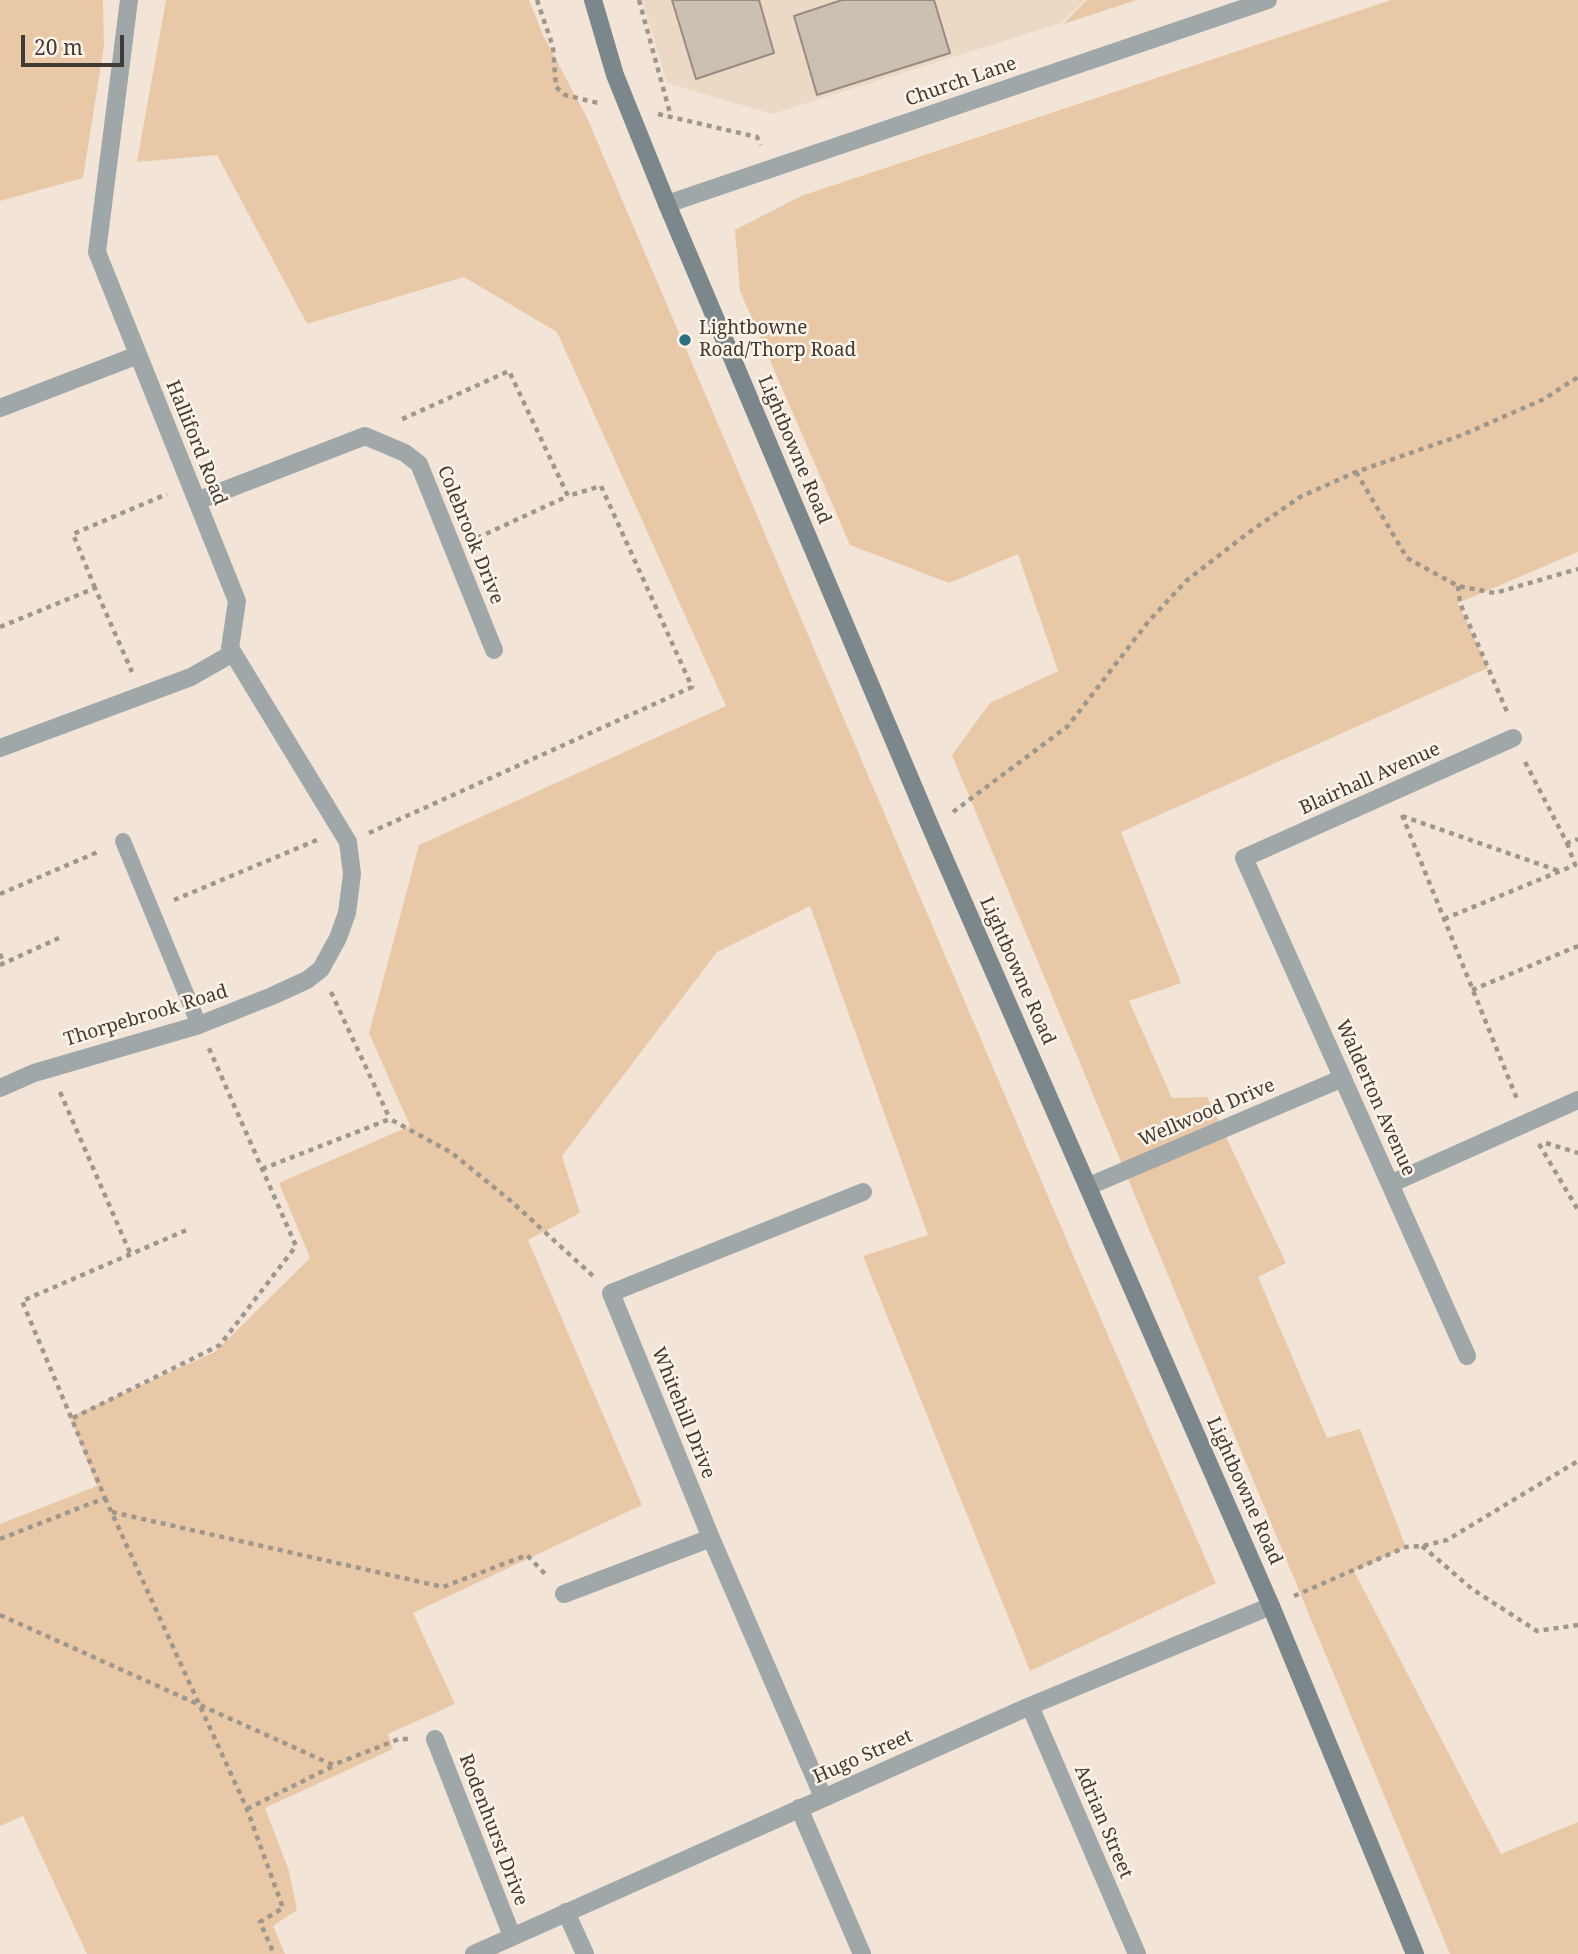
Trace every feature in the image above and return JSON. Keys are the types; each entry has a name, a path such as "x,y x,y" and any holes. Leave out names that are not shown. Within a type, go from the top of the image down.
{"main road":[{"name":"Lightbowne Road","path":"593,0 615,75 667,204 931,828 1271,1606 1415,1954"}],"street":[{"name":"Halliford Road","path":"129,0 97,252 237,601 230,648 233,653"},
{"name":"Church Lane","path":"667,204 1268,0"},
{"path":"0,408 138,355"},
{"path":"197,501 365,436"},
{"name":"Colebrook Drive","path":"365,436 405,453 419,464 494,650"},
{"path":"0,748 191,677 233,653"},
{"name":"Thorpebrook Road","path":"0,1088 34,1073 199,1025 272,996 307,980 321,969 338,938 347,914 352,874 344,836 233,653"},
{"name":"Blairhall Avenue","path":"1244,858 1513,738"},
{"name":"Walderton Avenue","path":"1244,858 1467,1356"},
{"name":"Wellwood Drive","path":"1088,1186 1343,1078"},
{"path":"1390,1184 1578,1100"},
{"path":"611,1293 863,1192"},
{"name":"Whitehill Drive","path":"611,1293 711,1538 823,1797"},
{"path":"564,1594 711,1538"},
{"name":"Hugo Street","path":"474,1954 1030,1706 1271,1606"},
{"name":"Adrian Street","path":"1030,1706 1137,1954"},
{"name":"Rodenhurst Drive","path":"435,1739 512,1936"},
{"path":"799,1808 862,1954"},
{"path":"566,1912 585,1954"}],"lane":[{"path":"124,841 199,1025"}],"path":[{"path":"537,0 554,47 556,87 565,95 586,100"},
{"path":"639,0 671,117"},
{"path":"664,115 757,137"},
{"path":"365,436 509,371 568,496"},
{"path":"931,828 1068,726 1148,622 1186,581 1248,533 1300,497 1356,472 1462,435 1544,399 1578,377"},
{"path":"1356,472 1407,558 1458,586 1495,593 1578,569"},
{"path":"142,695 73,534 190,484"},
{"path":"152,909 344,836 692,687 601,486 568,496 453,549"},
{"path":"1444,919 1576,867 1513,738 1507,708 1460,604 1458,586"},
{"path":"0,627 95,588"},
{"path":"1392,792 1527,1123"},
{"path":"1402,816 1559,872"},
{"path":"1567,844 1578,839"},
{"path":"0,894 124,841"},
{"path":"0,954 2,964 59,938"},
{"path":"1472,990 1578,946"},
{"path":"321,969 390,1118 452,1153 512,1202 611,1293"},
{"path":"73,1418 220,1345 296,1246 199,1025"},
{"path":"57,1087 131,1255"},
{"path":"262,1169 390,1118"},
{"path":"1578,1153 1537,1140 1578,1210"},
{"path":"189,1229 22,1301 105,1498 247,1809 282,1908 260,1922 274,1954"},
{"path":"1271,1606 1406,1546 1422,1546 1447,1540 1578,1461"},
{"path":"0,1539 105,1498"},
{"path":"112,1513 443,1587 527,1555 564,1594"},
{"path":"1422,1546 1472,1589 1537,1630 1578,1625"},
{"path":"0,1615 333,1765"},
{"path":"247,1809 333,1765 399,1739 435,1739"}],"shaded area":[{"path":"0,0 103,0 104,46 83,178 0,201"},
{"path":"166,0 529,0 543,35 588,120 1216,1583 1030,1671 863,1256 928,1235 810,906 717,952 562,1156 580,1213 528,1240 642,1505 413,1613 455,1704 388,1734 393,1749 265,1808 289,1871 297,1910 273,1926 285,1954 87,1954 23,1816 0,1826 0,1524 97,1486 70,1417 215,1352 310,1258 279,1183 410,1126 369,1033 419,845 726,706 557,332 464,277 307,324 217,155 137,162"},
{"path":"642,0 1085,0 1061,23 772,114 667,83"},
{"path":"1087,0 1137,0 1063,24"},
{"path":"1391,0 1578,0 1578,552 1458,603 1488,668 1121,832 1181,983 1129,1001 1172,1098 1207,1097 1286,1263 1258,1277 1327,1438 1360,1429 1406,1547 1354,1571 1501,1854 1578,1822 1578,1954 1450,1954 952,755 990,703 1058,671 1018,554 949,583 850,545 740,291 735,230 801,196"}],"building":[{"path":"672,0 759,0 774,53 696,79"},
{"path":"842,0 934,0 950,53 817,95 794,16"}],"place":[{"name":"Lightbowne Road/Thorp Road","path":"685,340"}]}
